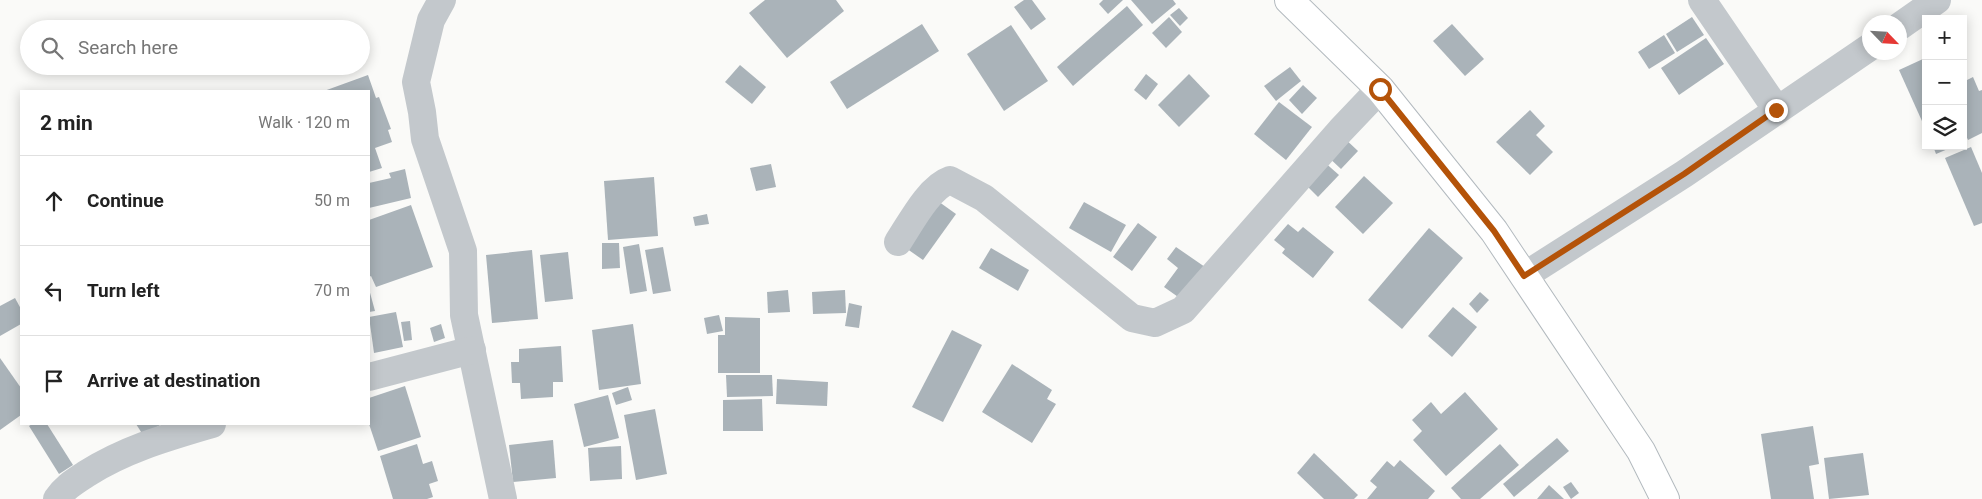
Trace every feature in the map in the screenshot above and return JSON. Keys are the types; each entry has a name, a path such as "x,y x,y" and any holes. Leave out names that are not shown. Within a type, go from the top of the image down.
{"street":[{"path":"442,0 431,20 416,82 425,139 463,251 464,315 503,499"},
{"path":"1289,0 1380,89 1494,231 1641,451 1664,499"},
{"path":"1702,0 1776,110"},
{"path":"1907,21 1937,0"},
{"path":"1524,276 1684,174 1862,52"},
{"path":"898,242 930,196 942,183 950,180 984,198 1132,318 1155,323 1183,310 1341,130 1380,89"},
{"path":"370,377 472,350"},
{"path":"57,499 64,488 108,460 158,440 209,425"}],"building":[{"path":"765,0 836,0 844,11 787,58 749,13"},
{"path":"1024,0 1032,0 1046,19 1031,30 1014,7"},
{"path":"1103,0 1123,0 1108,14 1099,4"},
{"path":"1131,0 1173,0 1176,4 1152,24"},
{"path":"1127,6 1143,25 1073,86 1057,67"},
{"path":"1179,8 1188,18 1180,26 1170,15"},
{"path":"1169,17 1182,32 1166,48 1152,33"},
{"path":"1692,17 1704,35 1677,52 1666,34"},
{"path":"922,24 939,51 847,109 830,82"},
{"path":"1452,24 1484,59 1465,76 1433,41"},
{"path":"1011,25 1048,81 1004,111 967,54"},
{"path":"1664,35 1675,53 1649,69 1638,52"},
{"path":"1706,38 1724,64 1679,95 1661,68"},
{"path":"1922,59 1922,121 1899,70"},
{"path":"740,65 766,87 752,104 725,82"},
{"path":"1290,67 1301,81 1276,101 1264,86"},
{"path":"1146,74 1158,84 1146,100 1134,90"},
{"path":"1189,74 1210,96 1179,127 1158,105"},
{"path":"368,75 376,98 379,97 391,129 388,130 392,142 375,148 382,168 370,172 370,90 327,90"},
{"path":"1973,77 1979,91 1982,90 1982,133 1968,140 1967,138 1967,80"},
{"path":"1303,85 1317,98 1302,114 1289,100"},
{"path":"1279,102 1312,127 1286,160 1254,134"},
{"path":"1530,110 1545,126 1536,135 1553,152 1530,175 1496,142"},
{"path":"1342,136 1358,151 1341,169 1325,154"},
{"path":"1971,147 1982,173 1982,223 1974,226 1945,158"},
{"path":"1934,150 1946,150 1936,154"},
{"path":"1322,160 1339,175 1318,197 1302,181"},
{"path":"771,164 776,187 756,191 750,168"},
{"path":"405,169 411,198 370,208 370,183 391,178 389,173"},
{"path":"1364,176 1393,203 1363,234 1335,207"},
{"path":"654,177 658,236 608,240 604,181"},
{"path":"935,199 956,214 923,260 903,246"},
{"path":"1084,202 1126,225 1111,252 1069,228"},
{"path":"411,205 433,267 376,287 370,276 370,220"},
{"path":"707,214 709,224 695,226 693,217"},
{"path":"1138,223 1157,237 1132,271 1113,257"},
{"path":"1288,224 1298,232 1303,227 1334,252 1313,278 1282,253 1285,249 1274,240"},
{"path":"1429,228 1463,258 1402,329 1368,300"},
{"path":"602,243 619,243 620,268 602,269"},
{"path":"639,244 647,291 630,294 623,247"},
{"path":"663,247 671,291 653,294 645,250"},
{"path":"1176,247 1205,267 1181,299 1164,287 1178,268 1167,259"},
{"path":"991,248 1029,270 1018,291 979,268"},
{"path":"532,250 538,319 492,323 486,255"},
{"path":"568,252 573,299 545,302 540,255"},
{"path":"788,290 790,312 768,313 767,292"},
{"path":"845,290 846,313 813,314 812,292"},
{"path":"1480,292 1489,300 1477,313 1469,304"},
{"path":"370,293 375,311 370,312"},
{"path":"15,298 20,307 20,325 0,336 0,306"},
{"path":"849,303 862,306 859,328 845,326"},
{"path":"1453,307 1477,327 1452,357 1428,336"},
{"path":"396,312 403,347 374,353 370,317"},
{"path":"719,315 723,331 707,334 704,318"},
{"path":"725,317 760,318 760,373 718,373 718,335 725,335"},
{"path":"410,321 412,340 404,341 401,322"},
{"path":"441,324 445,338 434,342 430,328"},
{"path":"633,324 641,384 599,390 592,330"},
{"path":"952,330 982,345 943,422 912,407"},
{"path":"561,346 563,382 553,382 553,397 521,399 520,383 512,383 511,362 519,362 519,349"},
{"path":"0,358 20,387 20,416 0,430"},
{"path":"1012,364 1052,390 1047,399 1056,404 1032,443 982,412"},
{"path":"726,375 772,375 773,396 727,397"},
{"path":"777,379 828,382 827,406 776,404"},
{"path":"405,386 421,437 378,451 369,425 370,398"},
{"path":"628,387 632,400 616,405 612,393"},
{"path":"1465,392 1498,429 1446,476 1413,440 1422,431 1412,420 1431,402 1441,414"},
{"path":"608,395 619,438 584,447 574,404"},
{"path":"762,399 763,431 723,431 723,400"},
{"path":"655,409 667,474 636,480 624,415"},
{"path":"48,425 73,465 59,474 29,426"},
{"path":"137,425 160,425 143,435"},
{"path":"1813,426 1819,464 1809,466 1814,499 1771,499 1761,434"},
{"path":"1557,438 1569,451 1514,497 1503,484"},
{"path":"553,440 556,478 513,482 509,445"},
{"path":"417,444 423,464 432,461 438,481 429,484 433,497 427,499 393,499 380,456"},
{"path":"1500,444 1519,465 1480,499 1461,499 1451,488"},
{"path":"621,446 622,479 590,481 588,448"},
{"path":"1314,453 1358,495 1354,499 1324,499 1297,473"},
{"path":"1863,453 1869,495 1829,499 1824,458"},
{"path":"1400,460 1435,491 1428,499 1367,499 1377,487 1370,481 1387,461 1394,467"},
{"path":"1571,482 1579,493 1571,499 1563,487"},
{"path":"1549,485 1564,499 1537,499"}],"route":[{"path":"1380,89 1494,231 1524,276 1684,174 1776,110"}]}
